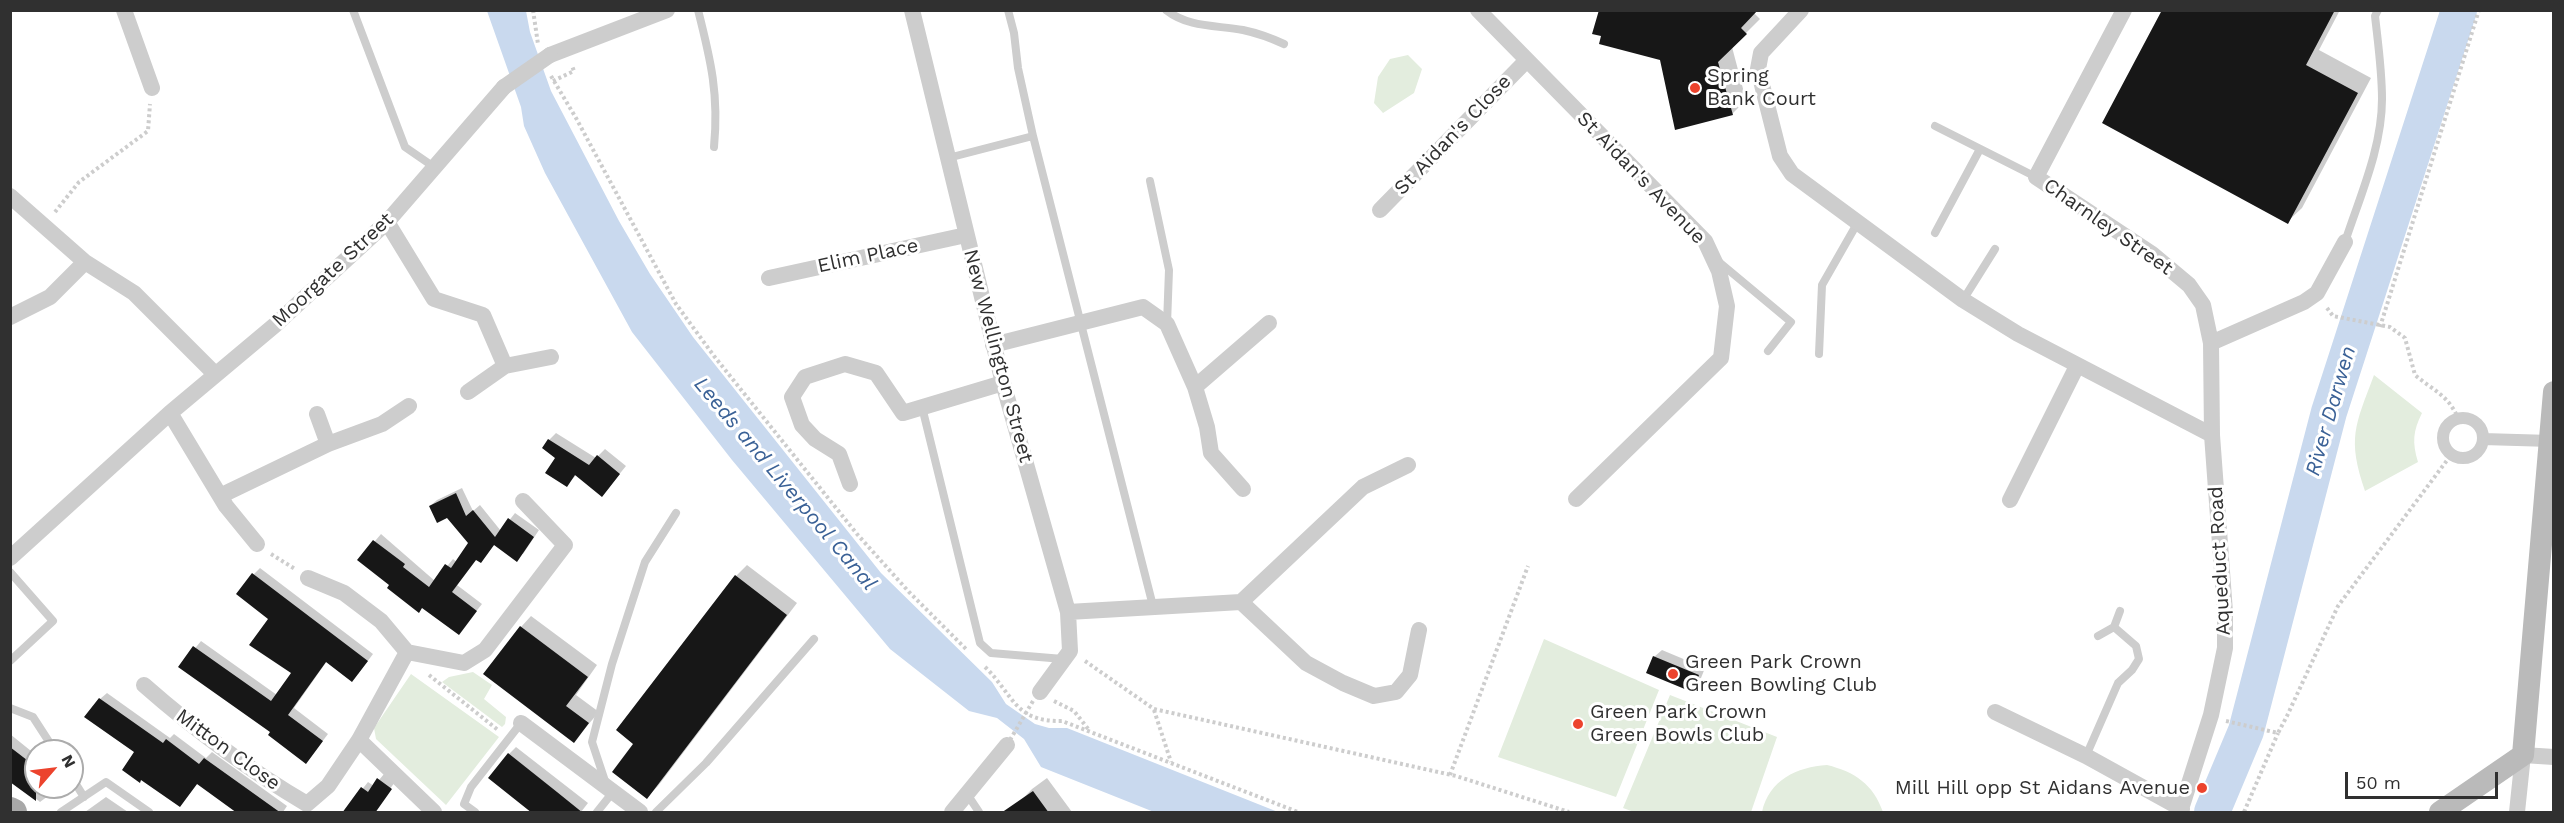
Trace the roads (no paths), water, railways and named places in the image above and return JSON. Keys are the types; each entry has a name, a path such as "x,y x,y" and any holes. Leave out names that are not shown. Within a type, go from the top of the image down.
{"main road":[{"path":"2440,813 2523,755 2552,441 2553,392"}],"street":[{"path":"124,10 152,88"},
{"name":"Moorgate Street","path":"10,558 170,413 275,325 387,222 504,87 549,55 668,10"},
{"name":"New Wellington Street","path":"912,10 993,345 1068,612 1067,655"},
{"name":"St Aidan's Avenue","path":"1478,10 1705,241 1719,271 1727,306 1720,358 1576,499"},
{"path":"1801,10 1761,53 1758,69 1780,156 1792,174 1963,300 2078,366 2212,435"},
{"name":"Charnley Street","path":"2124,10 2036,177 2152,254 2189,285 2203,305"},
{"name":"St Aidan's Close","path":"1380,210 1527,60"},
{"path":"10,196 85,262 134,293 215,374"},
{"path":"387,222 434,299 483,315 505,366"},
{"name":"Elim Place","path":"769,278 966,235"},
{"path":"2211,343 2304,302 2317,293 2345,242"},
{"path":"10,317 50,297 85,262"},
{"name":"Aqueduct Road","path":"2181,811 2211,716 2225,648 2225,612 2212,435 2211,343 2203,305"},
{"path":"993,345 1143,307 1167,324 1195,387 1207,427 1211,453 1243,489"},
{"path":"1195,387 1269,323"},
{"path":"468,392 505,366 551,357"},
{"path":"850,484 839,454 815,439 802,425 792,397 805,377 845,364 876,373 903,413 1003,383"},
{"path":"2010,500 2078,366"},
{"path":"220,496 328,444 382,424 409,406"},
{"path":"170,413 220,496 257,544"},
{"path":"317,414 328,444"},
{"path":"2458,418 2474,421 2482,432 2483,439 2479,450 2469,458 2457,458 2446,450 2442,436 2448,424 2458,418"},
{"path":"2483,439 2552,441"},
{"path":"1068,612 1241,602 1363,487 1408,465"},
{"path":"308,578 344,594 381,621 407,652 464,663 485,650 565,545 523,501"},
{"path":"1241,602 1306,663 1343,683 1374,696 1396,692 1410,675 1419,630"},
{"path":"407,652 359,740 434,813"},
{"path":"1040,697 1067,655"},
{"name":"Mitton Close","path":"144,685 182,719 307,804 328,786 359,740"},
{"path":"1995,712 2086,756 2181,811"},
{"path":"521,723 640,813"},
{"path":"952,813 1007,745"},
{"path":"2517,813 2523,755 2553,757"}],"lane":[{"path":"353,10 405,147 434,167"},
{"path":"698,10 714,75 717,116 714,147"},
{"path":"1008,10 1014,33 1017,68 1033,136 1153,606"},
{"path":"1166,10 1176,18 1196,24 1244,30 1284,44"},
{"path":"2345,242 2365,185 2376,143 2382,101 2375,16 2378,10"},
{"path":"1935,126 2036,177"},
{"path":"948,158 1033,136"},
{"path":"1935,233 1980,149"},
{"path":"1149,180 1169,270 1167,324"},
{"path":"1819,354 1822,285 1859,222"},
{"path":"1963,300 1995,249"},
{"path":"1712,256 1791,322 1768,351"},
{"path":"922,407 980,643 991,653 1067,655"},
{"path":"597,813 610,789 592,742 612,664 645,562 676,513"},
{"path":"10,572 53,621 10,661"},
{"path":"2098,636 2114,627 2120,611"},
{"path":"2086,756 2118,683 2132,670 2139,659 2136,646 2114,627"},
{"path":"656,813 706,763 814,639"},
{"path":"10,708 33,717 47,739"},
{"path":"475,813 464,804 471,787 521,723"},
{"path":"84,797 106,782 149,813"},
{"path":"967,794 979,813"},
{"path":"61,813 81,799"}],"water":[{"name":"Leeds and Liverpool Canal","path":"487,11 526,11 530,32 551,91 619,221 650,274 693,337 881,573 992,682 1006,704 1035,724 1049,728 1067,728 1278,812 1154,812 1041,767 1024,739 997,718 969,711 890,649 732,460 632,332 545,173 524,126 521,107"}],"waterway":[{"name":"River Darwen","path":"2212,812 2246,731 2329,412 2459,10"}],"place":[{"name":"Spring Bank Court","path":"1695,88"},
{"name":"Green Park Crown Green Bowling Club","path":"1673,674"},
{"name":"Green Park Crown Green Bowls Club","path":"1578,724"},
{"name":"Mill Hill opp St Aidans Avenue","path":"2202,788"}]}
